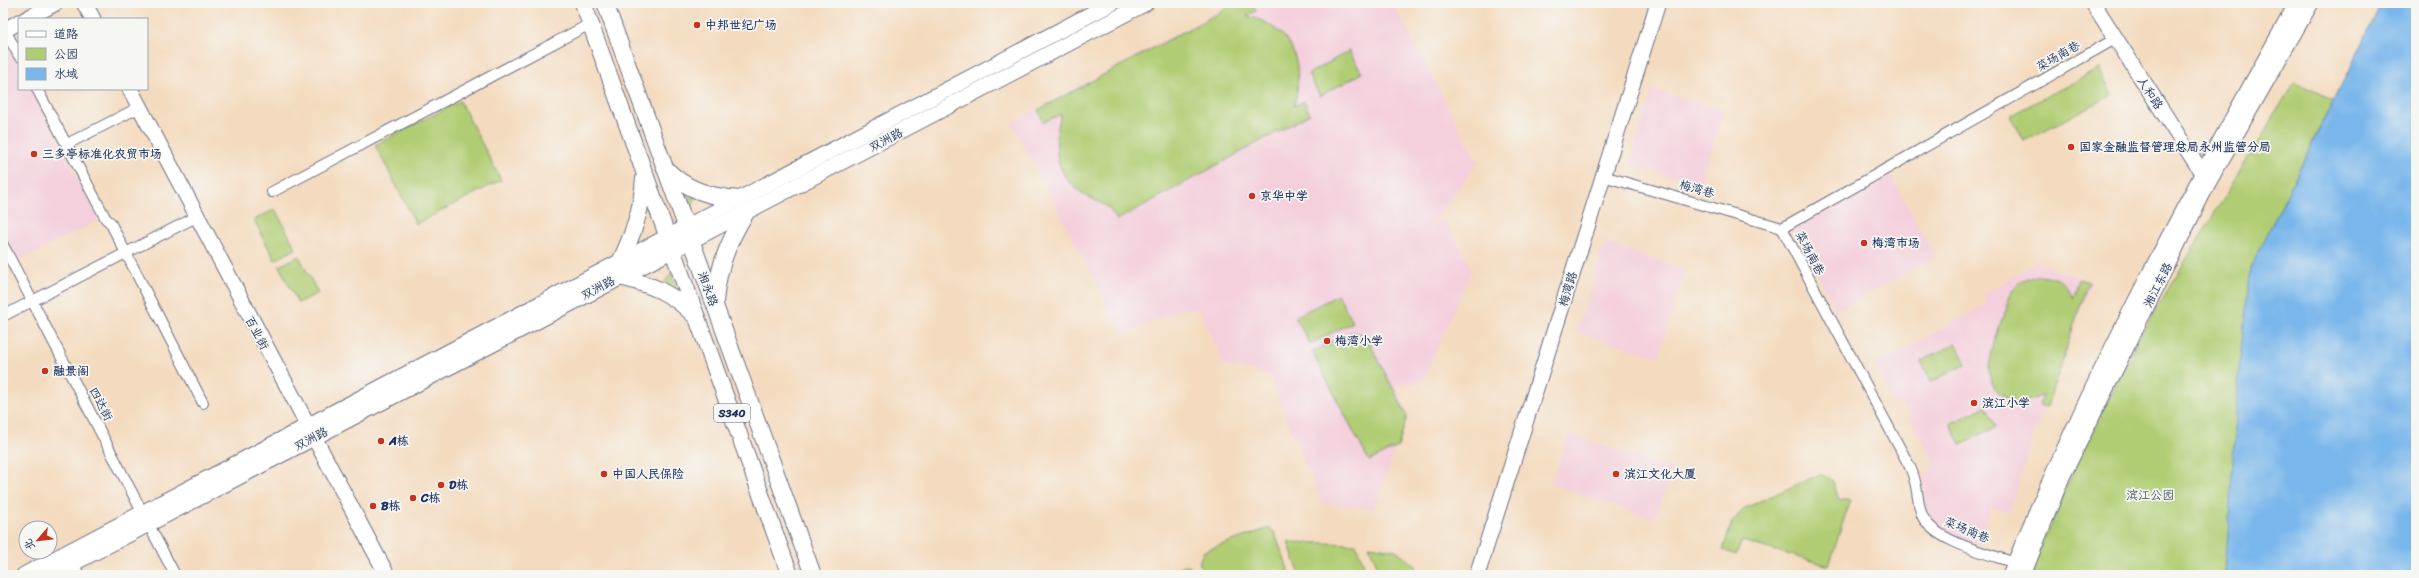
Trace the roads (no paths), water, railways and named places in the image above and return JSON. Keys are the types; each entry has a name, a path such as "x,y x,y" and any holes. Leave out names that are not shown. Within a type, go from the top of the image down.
{"main road":[{"path":"28,18 56,3"},
{"path":"84,3 92,18"},
{"name":"湘永路","path":"583,3 790,575"},
{"name":"湘永路","path":"605,3 688,236 813,575"},
{"name":"双洲路","path":"24,575 146,518 620,270 688,236 743,206 789,173 1112,3"},
{"name":"双洲路","path":"743,206 796,187 1146,3"},
{"name":"梅湾路","path":"1467,575 1647,3"},
{"name":"梅湾路","path":"1477,575 1658,3"},
{"name":"人和路","path":"2093,3 2205,178"},
{"name":"湘江东路","path":"2016,571 2205,178 2297,3"},
{"name":"湘江东路","path":"2205,178 2311,3"},
{"path":"4,30 18,23"},
{"name":"百业街","path":"131,90 310,433 387,575"},
{"path":"636,148 654,142"},
{"path":"663,166 676,179 689,188 743,206 723,257 716,287 715,309"},
{"path":"644,172 643,196 638,218 620,270 667,293 698,319"},
{"path":"789,173 796,187"},
{"path":"721,382 739,375"},
{"name":"双洲路","path":"51,575 76,569 146,518"}],"street":[{"path":"272,192 590,24"},
{"path":"4,30 18,54"},
{"name":"菜场南巷","path":"2016,571 1944,537 1927,524 1922,515 1916,481 1910,468 1782,228 2115,38"},
{"path":"38,90 126,253 203,403"},
{"path":"67,144 140,107"},
{"name":"梅湾巷","path":"1603,176 1782,228"},
{"path":"3,316 196,217"},
{"name":"四达街","path":"3,245 175,575"}],"water":[{"path":"2382,3 2416,3 2416,575 2225,575 2240,358 2251,267"}],"place":[{"name":"中邦世纪广场","path":"697,25"},
{"name":"国家金融监督管理总局永州监管分局","path":"2071,147"},
{"name":"三多亭标准化农贸市场","path":"34,154"},
{"name":"京华中学","path":"1252,196"},
{"name":"梅湾市场","path":"1864,243"},
{"name":"梅湾小学","path":"1327,341"},
{"name":"融景阁","path":"45,371"},
{"name":"滨江小学","path":"1974,403"},
{"name":"A栋","path":"381,441"},
{"name":"中国人民保险","path":"604,474"},
{"name":"滨江文化大厦","path":"1616,474"},
{"name":"D栋","path":"441,485"},
{"name":"C栋","path":"413,498"},
{"name":"B栋","path":"373,506"}],"park label":[{"name":"滨江公园","path":"2150,495"}]}
